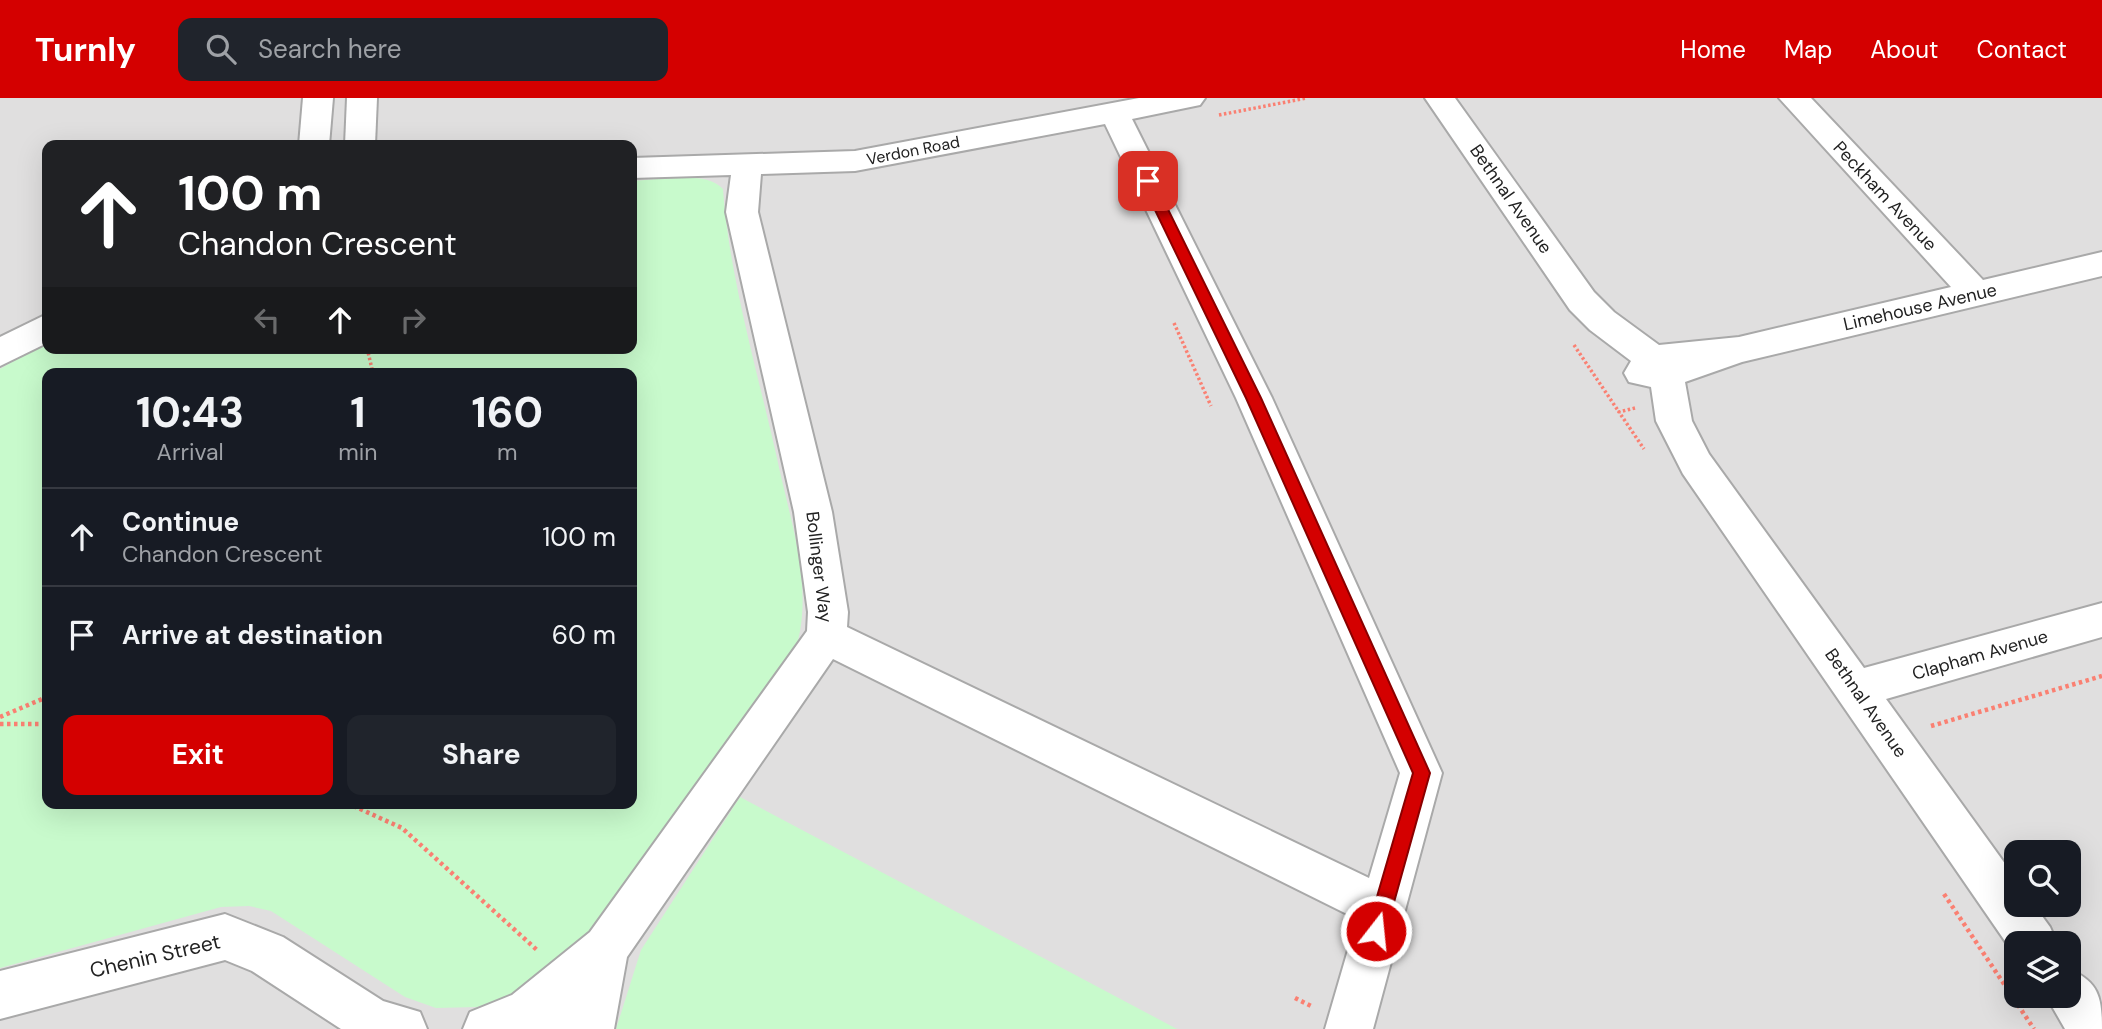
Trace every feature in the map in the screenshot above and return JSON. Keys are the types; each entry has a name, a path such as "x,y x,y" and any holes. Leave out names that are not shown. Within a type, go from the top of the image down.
{"street":[{"path":"314,140 318,98"},
{"path":"360,140 362,98"},
{"name":"Verdon Road","path":"637,167 855,162 1191,98"},
{"name":"Bethnal Avenue","path":"1440,98 1582,301 1602,342 1652,369 1696,464 2026,931"},
{"name":"Peckham Avenue","path":"1794,98 1976,293"},
{"path":"1114,112 1254,398 1421,773 1349,1029"},
{"name":"Bollinger Way","path":"606,948 826,636 828,612 813,512 742,212 747,166"},
{"name":"Limehouse Avenue","path":"1652,369 2102,264"},
{"path":"0,353 42,330"},
{"name":"Clapham Avenue","path":"1857,689 2102,620"},
{"path":"826,636 1383,908"},
{"name":"Chenin Street","path":"0,995 225,937 267,953 385,1027"},
{"path":"505,1023 569,979 606,948"},
{"path":"590,1029 606,948"},
{"path":"2079,1008 2094,1029"},
{"path":"505,1023 548,1018 572,1029"}],"path":[{"path":"1927,727 2102,676"},
{"path":"0,718 42,699"},
{"path":"0,724 42,724"},
{"path":"360,809 402,828 569,979"}],"shaded area":[{"path":"0,98 2102,98 2102,1029 0,1029"}],"green space":[{"path":"698,178 712,181 723,189 726,223 739,295 800,562 803,607 795,651 612,916 542,977 511,995 477,1007 436,1008 405,997 271,911 249,906 221,907 0,968 0,369 42,344 42,354 637,354 637,181"},
{"path":"740,797 1177,1029 616,1029 641,950"}],"route":[{"path":"1148,181 1254,398 1421,773 1376,931"}]}
